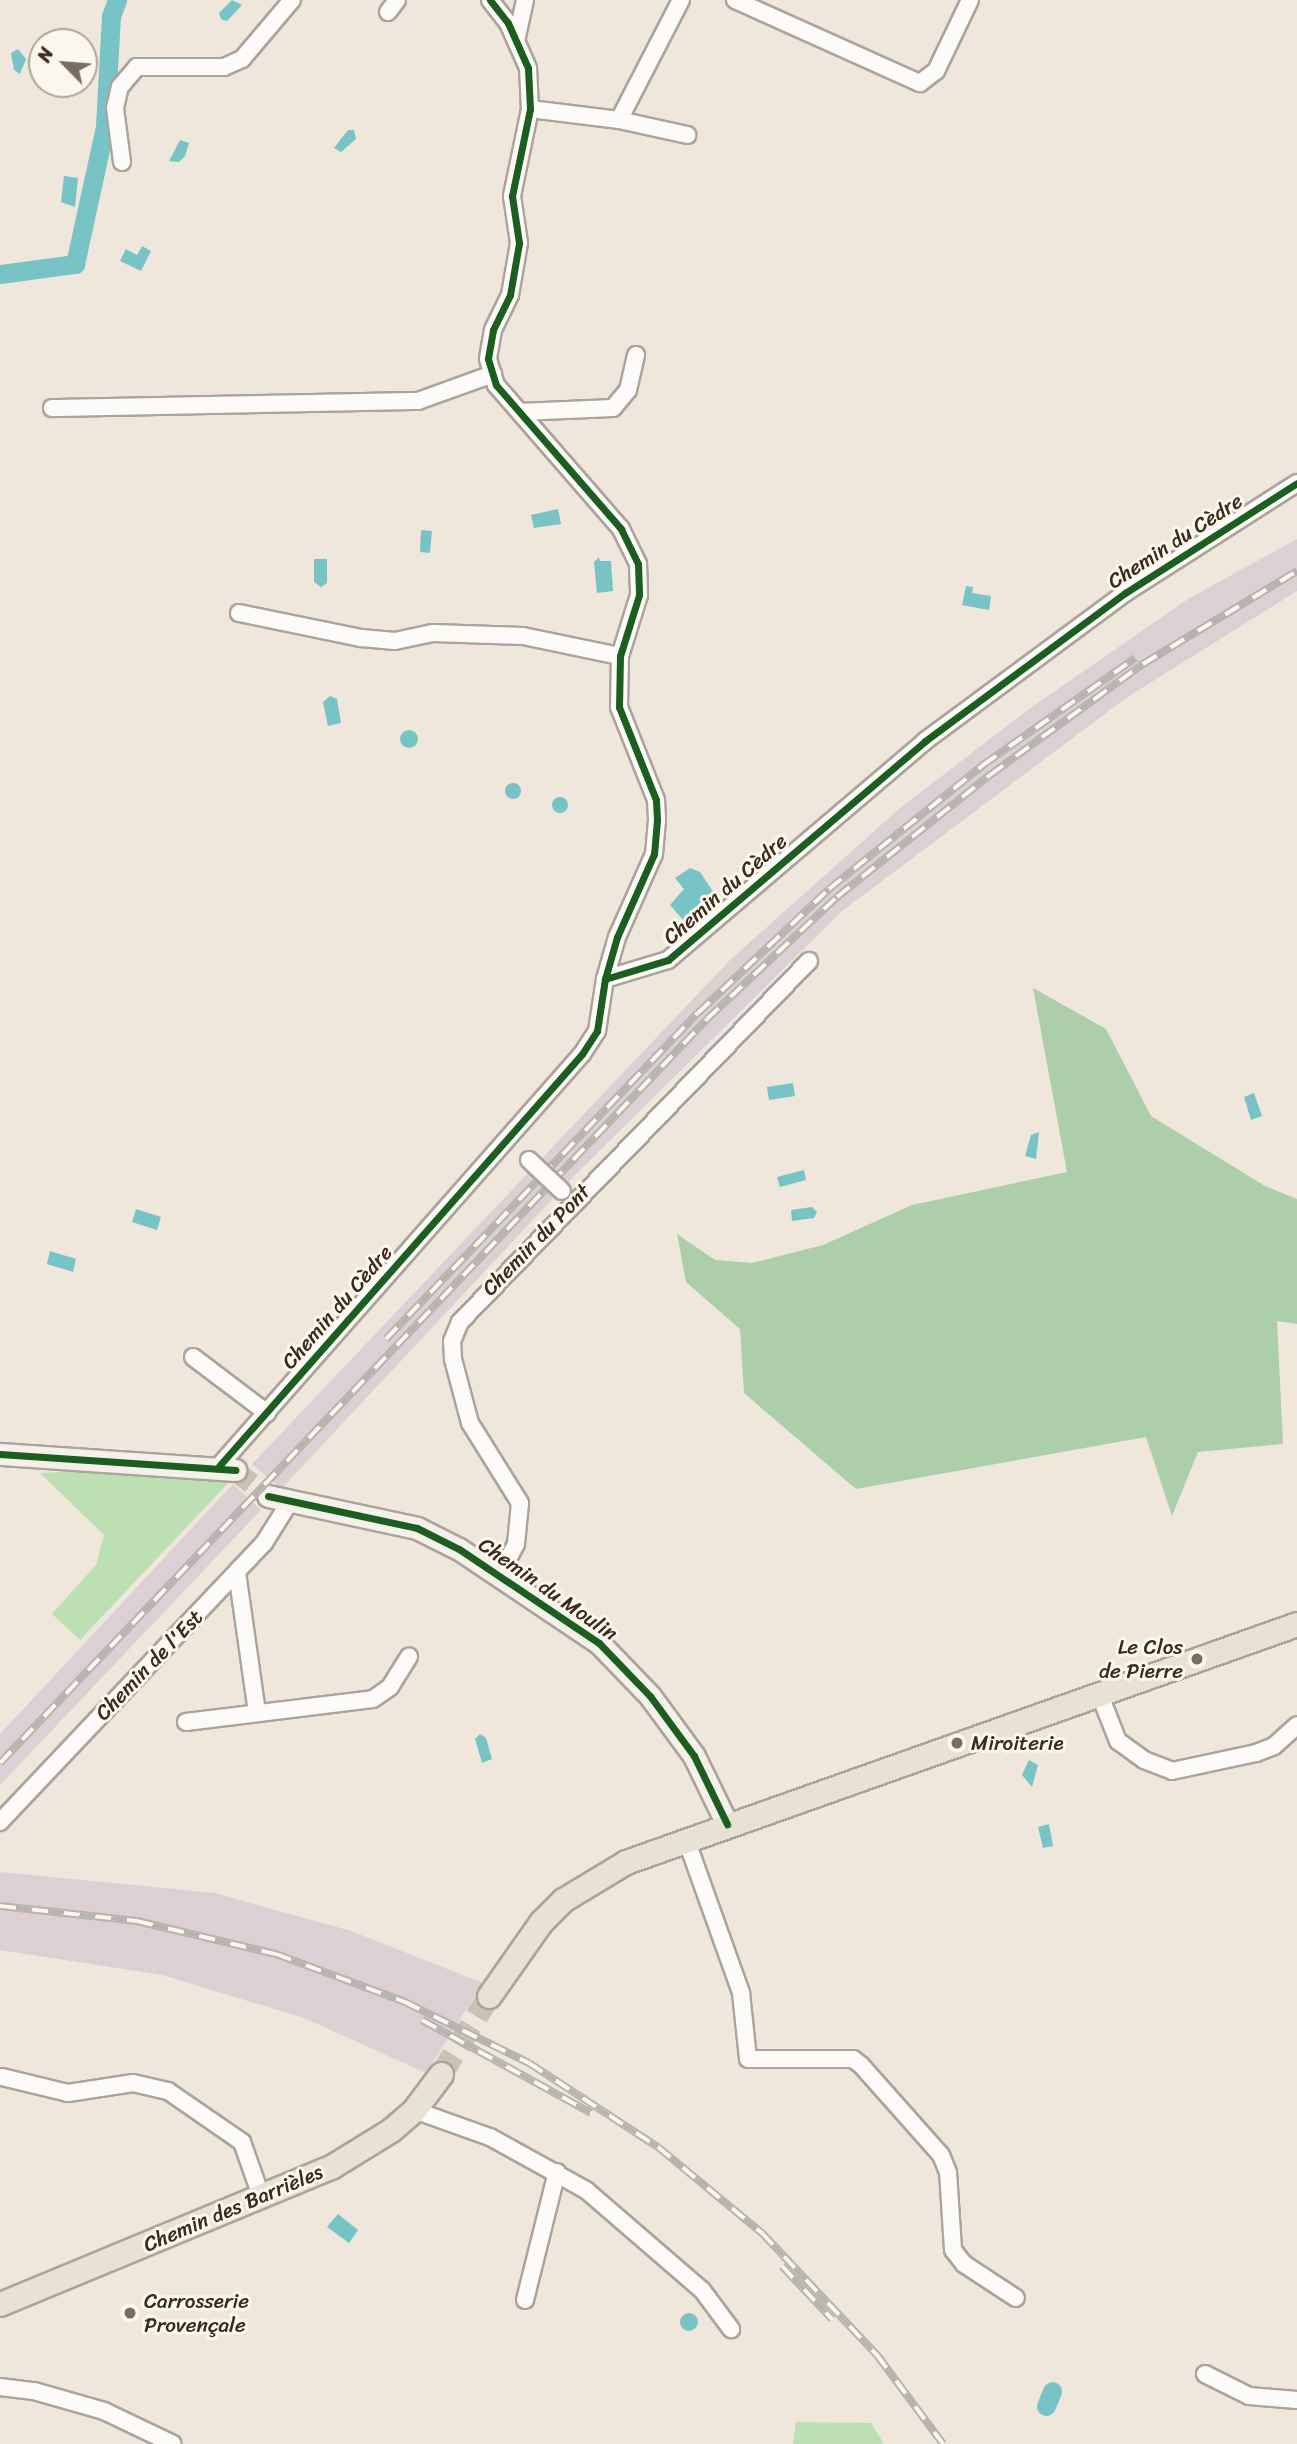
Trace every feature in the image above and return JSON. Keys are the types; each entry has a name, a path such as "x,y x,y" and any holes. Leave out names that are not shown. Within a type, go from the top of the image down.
{"main road":[{"path":"489,1996 541,1922 581,1886 626,1861 1297,1623"},
{"name":"Chemin des Barrièles","path":"0,2304 261,2196 362,2150 414,2110 441,2074"}],"street":[{"path":"122,162 115,108 120,87 137,67 224,67 242,59 292,0"},
{"path":"490,0 516,41 528,68 530,109 512,196 520,243 510,295 494,330 488,359 496,385 621,529 638,564 639,594 620,656 619,707 656,800 657,820 654,854 617,937 605,979"},
{"path":"516,41 525,0"},
{"path":"619,120 681,0"},
{"path":"735,0 920,83 936,71 970,0"},
{"path":"530,109 619,120 687,135"},
{"path":"520,412 612,408 628,390 636,355"},
{"path":"52,408 418,401 493,374"},
{"name":"Chemin du Cèdre","path":"227,1468 267,1413 508,1140 597,1031 605,979 668,960 925,741 1125,593 1297,483"},
{"path":"239,613 361,638 395,641 433,633 523,636 620,656"},
{"name":"Chemin du Pont","path":"499,1576 516,1544 520,1503 470,1423 452,1341 471,1308 567,1197 809,961"},
{"path":"508,1140 567,1197"},
{"path":"193,1357 267,1413"},
{"path":"0,1454 227,1468"},
{"name":"Chemin du Moulin","path":"268,1496 289,1503 417,1528 499,1576 599,1643 626,1668 694,1756 727,1824"},
{"name":"Chemin de l'Est","path":"0,1822 237,1572 283,1518 289,1503"},
{"path":"237,1572 257,1712"},
{"path":"186,1722 373,1699 390,1687 409,1656"},
{"path":"1099,1693 1118,1741 1144,1760 1172,1771 1256,1753 1274,1746 1297,1725"},
{"path":"685,1839 741,1993 748,2059 853,2059 861,2065 941,2155 948,2172 953,2250 964,2264 1016,2298"},
{"path":"2,2077 68,2093 133,2083 168,2091 242,2142 261,2196"},
{"path":"414,2110 450,2119 586,2190 702,2290 731,2329"},
{"path":"525,2300 556,2172"},
{"path":"1205,2374 1249,2396 1297,2400"},
{"path":"0,2388 34,2391 104,2411 173,2444"}],"shaded area":[{"path":"1297,539 1297,591 1126,698 842,911 575,1175 281,1489 252,1464 730,960 900,808 1029,709 1188,599"},
{"path":"233,1484 261,1510 0,1785 0,1734"},
{"path":"0,1872 215,1893 351,1931 483,1983 426,2073 304,2018 162,1975 0,1950"}],"green space":[{"path":"1033,988 1106,1029 1151,1116 1265,1186 1297,1199 1297,1324 1277,1321 1283,1444 1198,1452 1172,1516 1146,1437 856,1489 744,1393 740,1329 686,1282 677,1234 715,1260 752,1263 823,1245 912,1205 1067,1172"},
{"path":"83,1471 231,1480 80,1640 52,1614 96,1565 104,1535 40,1473"},
{"path":"796,2422 871,2423 884,2444 793,2444"}],"water":[{"path":"232,0 242,5 227,21 221,19 219,13"},
{"path":"18,49 26,59 20,74 14,70 11,53"},
{"path":"348,130 354,130 356,139 341,152 334,148"},
{"path":"180,140 189,143 185,156 179,162 169,161"},
{"path":"64,176 78,178 75,207 61,202"},
{"path":"142,246 151,251 141,271 120,261 126,249 137,255"},
{"path":"558,509 561,524 534,528 531,515"},
{"path":"421,530 432,531 430,553 420,552"},
{"path":"599,557 600,561 611,561 613,591 597,593 594,562"},
{"path":"314,559 327,559 327,583 321,587 314,582"},
{"path":"966,586 973,587 972,593 991,596 989,610 962,605"},
{"path":"330,696 337,699 341,723 328,726 323,702"},
{"path":"409,730 415,733 418,739 415,745 409,748 403,745 400,739 403,733"},
{"path":"510,783 516,783 521,791 519,797 510,799 505,794 505,788"},
{"path":"560,797 566,799 566,811 560,813 554,811 552,805 554,799"},
{"path":"690,868 700,872 722,905 691,929 670,905 684,889 675,878"},
{"path":"793,1083 795,1096 769,1100 767,1087"},
{"path":"1254,1093 1262,1116 1251,1120 1244,1097"},
{"path":"1039,1132 1036,1159 1025,1156 1031,1135"},
{"path":"804,1170 806,1180 780,1187 777,1177"},
{"path":"812,1207 817,1212 814,1218 792,1221 791,1210"},
{"path":"136,1209 161,1217 157,1230 132,1222"},
{"path":"50,1251 76,1259 73,1272 47,1264"},
{"path":"480,1734 486,1738 492,1759 482,1763 475,1739"},
{"path":"1029,1760 1038,1765 1032,1787 1022,1775"},
{"path":"1049,1824 1053,1846 1043,1848 1038,1827"},
{"path":"338,2214 358,2230 349,2243 327,2227"},
{"path":"689,2313 695,2316 698,2322 695,2328 689,2331 683,2328 680,2322 683,2316"}],"waterway":[{"path":"0,274 75,264 105,126 111,16 117,0"},
{"path":"1046,2406 1052,2391"}],"tunnel":[{"path":"235,1470 268,1496"},
{"path":"441,2074 489,1996"}],"railway":[{"path":"0,1763 707,1019 837,897 990,775 1143,664 1297,571"},
{"path":"386,1339 698,1013 829,889 983,765 1135,658"},
{"path":"0,1906 137,1921 276,1954 405,2002 529,2063 658,2147 762,2233 877,2355 943,2444"},
{"path":"422,2020 591,2113"},
{"path":"782,2266 832,2319"}],"cycle path":[{"path":"490,0 508,23 528,68 530,109 512,196 519,243 510,295 493,330 488,359 496,385 621,529 638,564 639,595 620,656 619,707 656,800 657,820 654,854 617,937 605,979"},
{"path":"219,1466 582,1054 597,1031 605,979 668,960 925,741 1125,593 1297,483"},
{"path":"0,1454 235,1470"},
{"path":"268,1496 417,1528 459,1549 599,1643 650,1696 694,1756 727,1824"}],"place":[{"name":"Le Clos de Pierre","path":"1197,1659"},
{"name":"Miroiterie","path":"957,1743"},
{"name":"Carrosserie Provençale","path":"130,2313"}]}
